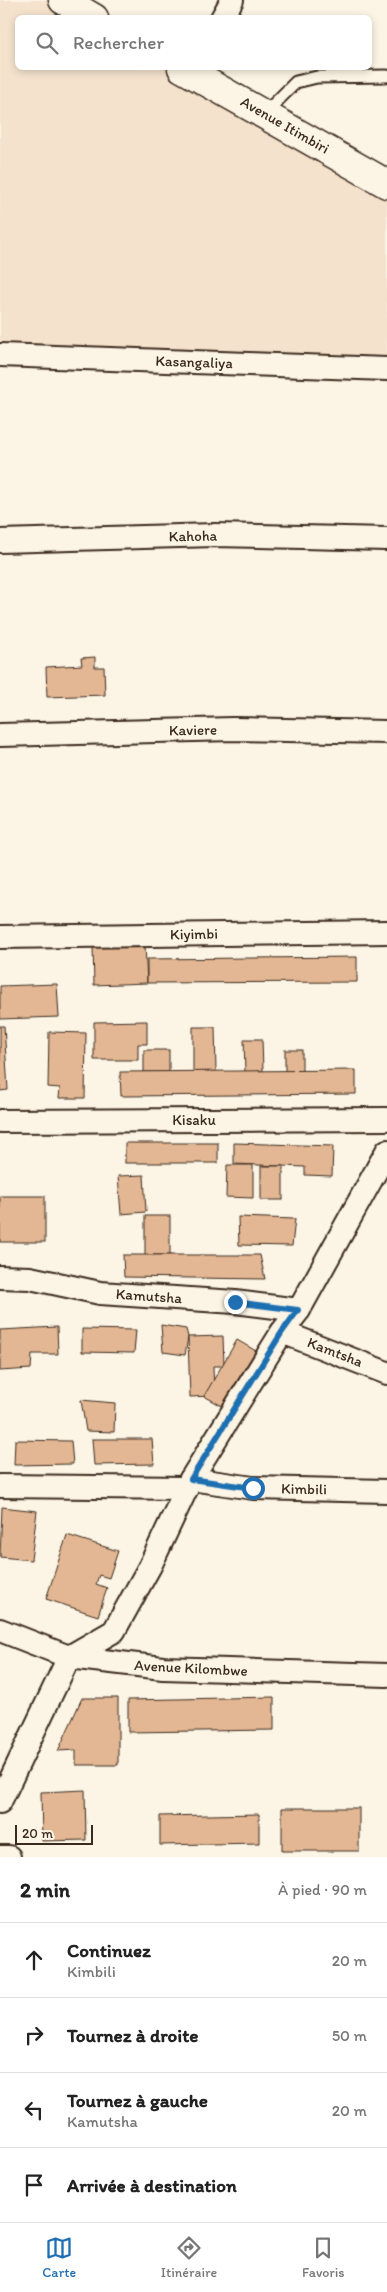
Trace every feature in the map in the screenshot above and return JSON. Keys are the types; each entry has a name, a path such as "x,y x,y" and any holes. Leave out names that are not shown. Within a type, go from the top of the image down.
{"main road":[{"path":"63,0 89,15"},
{"name":"Avenue Itimbiri","path":"190,70 387,184"}],"street":[{"path":"224,15 232,0"},
{"name":"Kasangaliya","path":"0,355 387,369"},
{"name":"Kahoha","path":"0,541 215,535 387,539"},
{"name":"Kaviere","path":"0,735 233,730 387,732"},
{"name":"Kiyimbi","path":"0,937 387,932"},
{"name":"Kisaku","path":"0,1121 387,1119"},
{"path":"0,1802 69,1657 114,1631 150,1566 189,1483 282,1332 298,1310 384,1166"},
{"name":"Kamutsha","path":"0,1277 30,1278 100,1293 235,1302 298,1310"},
{"name":"Kamtsha","path":"282,1332 387,1373"},
{"name":"Kimbili","path":"0,1486 189,1483 253,1488 387,1490"},
{"name":"Avenue Kilombwe","path":"0,1630 69,1657 163,1668 387,1675"},
{"path":"0,1857 9,1857"}],"lane":[{"path":"266,114 296,82 317,77 387,76"}],"shaded area":[{"path":"0,0 63,0 90,15 15,15 15,70 186,70 387,184 387,369 0,355"}],"building":[{"path":"95,657 95,667 104,667 105,695 47,697 46,667 82,665 81,658"},
{"path":"145,945 147,983 94,985 93,947"},
{"path":"357,957 357,982 147,983 147,959"},
{"path":"57,984 59,1017 0,1019 0,986"},
{"path":"147,1021 147,1044 138,1044 138,1060 94,1060 94,1022"},
{"path":"0,1026 4,1026 8,1090 0,1091"},
{"path":"193,1027 215,1027 216,1072 193,1072"},
{"path":"49,1032 86,1033 85,1098 59,1098 60,1088 48,1087"},
{"path":"244,1039 262,1039 263,1071 245,1072"},
{"path":"144,1050 169,1050 169,1072 144,1072"},
{"path":"285,1050 302,1050 302,1071 285,1071"},
{"path":"356,1070 356,1094 121,1096 120,1072"},
{"path":"125,1143 218,1143 218,1163 125,1163"},
{"path":"234,1143 333,1146 332,1176 305,1175 305,1167 234,1164"},
{"path":"227,1165 253,1165 253,1198 226,1197"},
{"path":"261,1166 283,1166 283,1200 261,1200"},
{"path":"144,1175 146,1212 121,1214 118,1176"},
{"path":"0,1196 45,1196 45,1242 0,1242"},
{"path":"145,1216 170,1216 170,1255 145,1255"},
{"path":"238,1217 295,1219 292,1246 239,1245"},
{"path":"123,1255 260,1255 265,1279 124,1277"},
{"path":"161,1325 186,1329 188,1337 185,1355 163,1352"},
{"path":"57,1327 58,1354 32,1354 31,1369 0,1371 0,1330"},
{"path":"82,1329 136,1330 134,1353 82,1352"},
{"path":"223,1336 224,1366 213,1366 214,1396 190,1397 188,1337"},
{"path":"237,1340 256,1351 224,1407 204,1396"},
{"path":"81,1400 115,1403 114,1432 86,1431"},
{"path":"92,1439 152,1439 154,1464 94,1465"},
{"path":"15,1440 71,1441 73,1464 14,1465"},
{"path":"2,1507 37,1511 31,1560 0,1557"},
{"path":"67,1535 118,1551 109,1578 99,1575 96,1584 107,1588 98,1616 46,1599"},
{"path":"274,1697 274,1730 128,1732 128,1700"},
{"path":"82,1698 118,1698 118,1765 76,1765 76,1750 58,1751"},
{"path":"85,1790 86,1840 42,1841 41,1792"},
{"path":"282,1808 359,1808 359,1851 282,1851"},
{"path":"259,1814 259,1843 160,1845 160,1816"}],"route":[{"path":"235,1302 298,1310 282,1332 191,1479 253,1488"}]}
